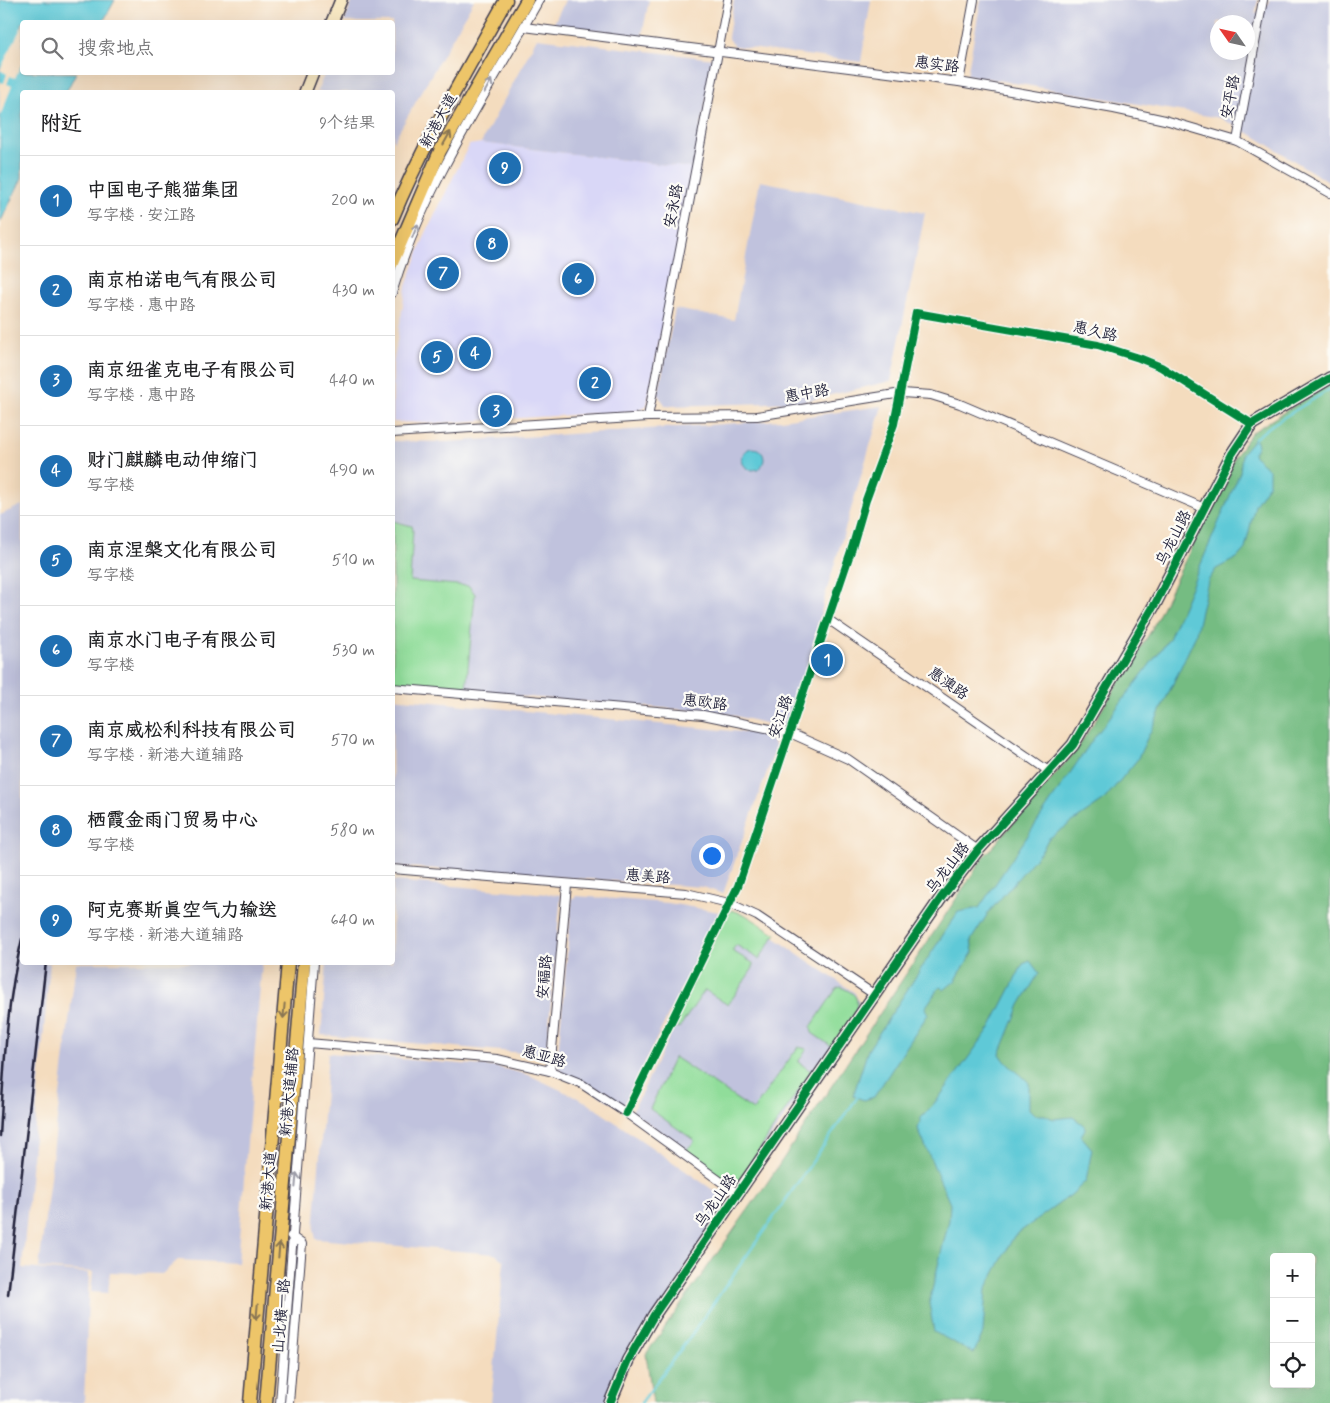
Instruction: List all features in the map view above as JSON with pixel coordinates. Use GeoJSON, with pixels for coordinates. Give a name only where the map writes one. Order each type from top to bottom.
{"type":"FeatureCollection","features":[{"type":"Feature","properties":{"kind":"main road","name":"新港大道"},"geometry":{"type":"LineString","coordinates":[[395,212],[410,177],[440,118],[506,0]]}},
{"type":"Feature","properties":{"kind":"main road","name":"新港大道"},"geometry":{"type":"LineString","coordinates":[[395,256],[440,151],[526,0]]}},
{"type":"Feature","properties":{"kind":"main road","name":"新港大道"},"geometry":{"type":"LineString","coordinates":[[250,1403],[288,965]]}},
{"type":"Feature","properties":{"kind":"main road","name":"新港大道"},"geometry":{"type":"LineString","coordinates":[[266,1403],[304,965]]}},
{"type":"Feature","properties":{"kind":"street"},"geometry":{"type":"LineString","coordinates":[[333,20],[341,0]]}},
{"type":"Feature","properties":{"kind":"street"},"geometry":{"type":"LineString","coordinates":[[395,285],[412,237],[448,156],[497,68],[539,0]]}},
{"type":"Feature","properties":{"kind":"street","name":"安永路"},"geometry":{"type":"LineString","coordinates":[[648,417],[728,0]]}},
{"type":"Feature","properties":{"kind":"street"},"geometry":{"type":"LineString","coordinates":[[959,82],[974,0]]}},
{"type":"Feature","properties":{"kind":"street","name":"安平路"},"geometry":{"type":"LineString","coordinates":[[1237,141],[1263,0]]}},
{"type":"Feature","properties":{"kind":"street","name":"惠实路"},"geometry":{"type":"LineString","coordinates":[[524,27],[959,82],[1114,109],[1165,120],[1237,141],[1330,193]]}},
{"type":"Feature","properties":{"kind":"street"},"geometry":{"type":"LineString","coordinates":[[306,90],[312,75]]}},
{"type":"Feature","properties":{"kind":"street","name":"安江路"},"geometry":{"type":"LineString","coordinates":[[626,1113],[738,886],[828,620],[866,500],[894,424],[902,393],[916,314]]}},
{"type":"Feature","properties":{"kind":"street","name":"惠久路"},"geometry":{"type":"LineString","coordinates":[[916,314],[1098,345],[1139,358],[1161,367],[1252,424]]}},
{"type":"Feature","properties":{"kind":"street","name":"乌龙山路"},"geometry":{"type":"LineString","coordinates":[[610,1403],[628,1360],[654,1314],[941,898],[978,850],[1073,745],[1141,629],[1232,454],[1252,424],[1330,378]]}},
{"type":"Feature","properties":{"kind":"street","name":"惠中路"},"geometry":{"type":"LineString","coordinates":[[395,433],[648,417],[757,416],[902,393],[931,395],[960,404],[1204,508]]}},
{"type":"Feature","properties":{"kind":"street","name":"惠澳路"},"geometry":{"type":"LineString","coordinates":[[828,620],[857,638],[1050,772]]}},
{"type":"Feature","properties":{"kind":"street","name":"惠欧路"},"geometry":{"type":"LineString","coordinates":[[395,688],[703,715],[790,733],[848,759],[978,850]]}},
{"type":"Feature","properties":{"kind":"street","name":"惠美路"},"geometry":{"type":"LineString","coordinates":[[395,869],[567,885],[686,893],[729,902],[778,929],[875,995]]}},
{"type":"Feature","properties":{"kind":"street","name":"安福路"},"geometry":{"type":"LineString","coordinates":[[550,1071],[567,885]]}},
{"type":"Feature","properties":{"kind":"street","name":"新港大道辅路"},"geometry":{"type":"LineString","coordinates":[[280,1403],[291,1236],[314,965]]}},
{"type":"Feature","properties":{"kind":"street","name":"惠亚路"},"geometry":{"type":"LineString","coordinates":[[308,1043],[496,1059],[550,1071],[580,1083],[626,1113],[738,1194]]}},
{"type":"Feature","properties":{"kind":"street","name":"山北横一路"},"geometry":{"type":"LineString","coordinates":[[289,1403],[302,1244],[291,1236]]}},
{"type":"Feature","properties":{"kind":"shaded area"},"geometry":{"type":"Polygon","coordinates":[[[353,0],[474,0],[395,138],[395,90],[318,90],[324,75],[395,75],[395,20],[345,20],[353,0]]]}},
{"type":"Feature","properties":{"kind":"shaded area"},"geometry":{"type":"Polygon","coordinates":[[[565,0],[649,0],[642,36],[553,25],[565,0]]]}},
{"type":"Feature","properties":{"kind":"shaded area"},"geometry":{"type":"Polygon","coordinates":[[[734,0],[871,0],[861,62],[734,46],[728,37],[734,0]]]}},
{"type":"Feature","properties":{"kind":"shaded area"},"geometry":{"type":"Polygon","coordinates":[[[981,0],[1258,0],[1255,14],[1268,4],[1269,0],[1330,0],[1330,183],[1256,137],[1220,118],[967,75],[981,0]]]}},
{"type":"Feature","properties":{"kind":"shaded area"},"geometry":{"type":"Polygon","coordinates":[[[537,38],[714,59],[693,168],[481,143],[537,38]]]}},
{"type":"Feature","properties":{"kind":"shaded area"},"geometry":{"type":"Polygon","coordinates":[[[481,143],[693,168],[647,405],[638,411],[436,423],[395,422],[395,353],[406,286],[425,235],[469,145],[481,143]]]}},
{"type":"Feature","properties":{"kind":"shaded area"},"geometry":{"type":"Polygon","coordinates":[[[760,181],[925,213],[891,381],[801,402],[666,406],[658,395],[675,309],[734,320],[760,181]]]}},
{"type":"Feature","properties":{"kind":"shaded area"},"geometry":{"type":"Polygon","coordinates":[[[882,406],[825,596],[807,671],[785,728],[723,713],[395,686],[395,441],[446,442],[781,420],[882,406]]]}},
{"type":"Feature","properties":{"kind":"shaded area"},"geometry":{"type":"Polygon","coordinates":[[[20,506],[20,965],[50,965],[22,1268],[89,1273],[84,1403],[0,1403],[0,515],[20,506]]]}},
{"type":"Feature","properties":{"kind":"shaded area"},"geometry":{"type":"Polygon","coordinates":[[[395,698],[753,733],[769,737],[776,747],[723,894],[703,887],[395,866],[395,698]]]}},
{"type":"Feature","properties":{"kind":"shaded area"},"geometry":{"type":"Polygon","coordinates":[[[395,881],[561,895],[546,1055],[321,1035],[327,965],[395,965],[395,881]]]}},
{"type":"Feature","properties":{"kind":"shaded area"},"geometry":{"type":"Polygon","coordinates":[[[576,896],[668,903],[719,912],[622,1109],[562,1073],[557,1065],[572,899],[576,896]]]}},
{"type":"Feature","properties":{"kind":"shaded area"},"geometry":{"type":"Polygon","coordinates":[[[731,912],[753,923],[855,993],[859,1003],[857,1013],[741,1180],[730,1181],[632,1112],[731,912]]]}},
{"type":"Feature","properties":{"kind":"shaded area"},"geometry":{"type":"Polygon","coordinates":[[[76,965],[262,965],[237,1263],[178,1260],[162,1274],[110,1272],[108,1293],[91,1292],[93,1272],[39,1268],[76,965]]]}},
{"type":"Feature","properties":{"kind":"shaded area"},"geometry":{"type":"Polygon","coordinates":[[[328,1053],[497,1067],[529,1075],[586,1102],[729,1201],[606,1403],[491,1403],[504,1261],[495,1254],[316,1239],[314,1230],[328,1053]]]}},
{"type":"Feature","properties":{"kind":"green space"},"geometry":{"type":"Polygon","coordinates":[[[1330,383],[1330,1403],[653,1403],[646,1354],[767,1183],[984,857],[1078,748],[1151,631],[1235,457],[1251,433],[1330,383]]]}},
{"type":"Feature","properties":{"kind":"green space"},"geometry":{"type":"Polygon","coordinates":[[[395,522],[412,526],[410,581],[469,586],[475,594],[466,690],[395,684],[395,522]]]}},
{"type":"Feature","properties":{"kind":"green space"},"geometry":{"type":"Polygon","coordinates":[[[731,910],[744,914],[776,934],[759,959],[736,945],[732,951],[753,963],[753,968],[728,1005],[705,990],[679,1028],[672,1024],[726,915],[731,910]]]}},
{"type":"Feature","properties":{"kind":"green space"},"geometry":{"type":"Polygon","coordinates":[[[841,987],[855,996],[856,1008],[849,1022],[831,1046],[812,1033],[811,1027],[837,988],[841,987]]]}},
{"type":"Feature","properties":{"kind":"green space"},"geometry":{"type":"Polygon","coordinates":[[[798,1047],[807,1049],[798,1062],[811,1071],[737,1184],[732,1185],[684,1152],[695,1141],[650,1109],[674,1057],[753,1110],[798,1047]]]}},
{"type":"Feature","properties":{"kind":"water"},"geometry":{"type":"Polygon","coordinates":[[[0,0],[115,0],[104,20],[20,20],[20,75],[75,75],[67,90],[20,90],[20,182],[0,223],[0,0]]]}},
{"type":"Feature","properties":{"kind":"water"},"geometry":{"type":"Polygon","coordinates":[[[1255,438],[1258,445],[1253,455],[1269,469],[1269,484],[1255,505],[1245,549],[1237,558],[1216,569],[1208,581],[1195,637],[1137,760],[1103,801],[1048,839],[1043,849],[989,912],[971,940],[973,952],[955,981],[944,990],[940,986],[925,1008],[928,1014],[874,1097],[864,1100],[853,1096],[868,1050],[958,912],[979,908],[1091,742],[1169,639],[1240,472],[1242,453],[1255,438]]]}},
{"type":"Feature","properties":{"kind":"water"},"geometry":{"type":"Polygon","coordinates":[[[753,448],[761,451],[764,459],[761,467],[753,470],[745,467],[742,459],[745,451],[753,448]]]}},
{"type":"Feature","properties":{"kind":"water"},"geometry":{"type":"Polygon","coordinates":[[[1030,961],[1039,973],[1020,1005],[1000,1054],[1029,1083],[1029,1109],[1035,1115],[1045,1115],[1053,1119],[1073,1117],[1086,1127],[1081,1136],[1092,1149],[1086,1181],[1071,1195],[1014,1236],[986,1289],[983,1333],[974,1353],[934,1332],[929,1303],[949,1220],[950,1204],[918,1129],[921,1118],[938,1099],[990,1028],[1023,964],[1030,961]]]}},
{"type":"Feature","properties":{"kind":"pier"},"geometry":{"type":"Polygon","coordinates":[[[20,30],[20,67],[15,78],[10,76],[7,84],[12,86],[0,116],[0,82],[4,83],[7,74],[0,70],[20,30]]]}},
{"type":"Feature","properties":{"kind":"waterway"},"geometry":{"type":"LineString","coordinates":[[1255,438],[1273,424],[1330,389]]}},
{"type":"Feature","properties":{"kind":"waterway"},"geometry":{"type":"LineString","coordinates":[[641,1403],[687,1341],[857,1098]]}},
{"type":"Feature","properties":{"kind":"railway"},"geometry":{"type":"LineString","coordinates":[[0,1136],[9,1012],[20,949]]}},
{"type":"Feature","properties":{"kind":"railway"},"geometry":{"type":"LineString","coordinates":[[8,1295],[46,965]]}},
{"type":"Feature","properties":{"kind":"cycle path"},"geometry":{"type":"LineString","coordinates":[[626,1113],[738,886],[852,548],[866,500],[894,424],[916,313],[1098,345],[1139,358],[1161,367],[1252,424]]}},
{"type":"Feature","properties":{"kind":"cycle path"},"geometry":{"type":"LineString","coordinates":[[610,1403],[628,1360],[654,1315],[941,898],[978,850],[1073,745],[1155,604],[1232,454],[1252,424],[1330,378]]}},
{"type":"Feature","properties":{"kind":"place","name":"阿克赛斯真空气力输送"},"geometry":{"type":"Point","coordinates":[505,168]}},
{"type":"Feature","properties":{"kind":"place","name":"栖霞金雨门贸易中心"},"geometry":{"type":"Point","coordinates":[492,244]}},
{"type":"Feature","properties":{"kind":"place","name":"南京威松利科技有限公司"},"geometry":{"type":"Point","coordinates":[443,273]}},
{"type":"Feature","properties":{"kind":"place","name":"南京水门电子有限公司"},"geometry":{"type":"Point","coordinates":[578,279]}},
{"type":"Feature","properties":{"kind":"place","name":"财门麒麟电动伸缩门"},"geometry":{"type":"Point","coordinates":[475,353]}},
{"type":"Feature","properties":{"kind":"place","name":"南京涅槃文化有限公司"},"geometry":{"type":"Point","coordinates":[437,357]}},
{"type":"Feature","properties":{"kind":"place","name":"南京柏诺电气有限公司"},"geometry":{"type":"Point","coordinates":[595,383]}},
{"type":"Feature","properties":{"kind":"place","name":"南京纽雀克电子有限公司"},"geometry":{"type":"Point","coordinates":[496,411]}},
{"type":"Feature","properties":{"kind":"place","name":"中国电子熊猫集团"},"geometry":{"type":"Point","coordinates":[827,660]}}]}
